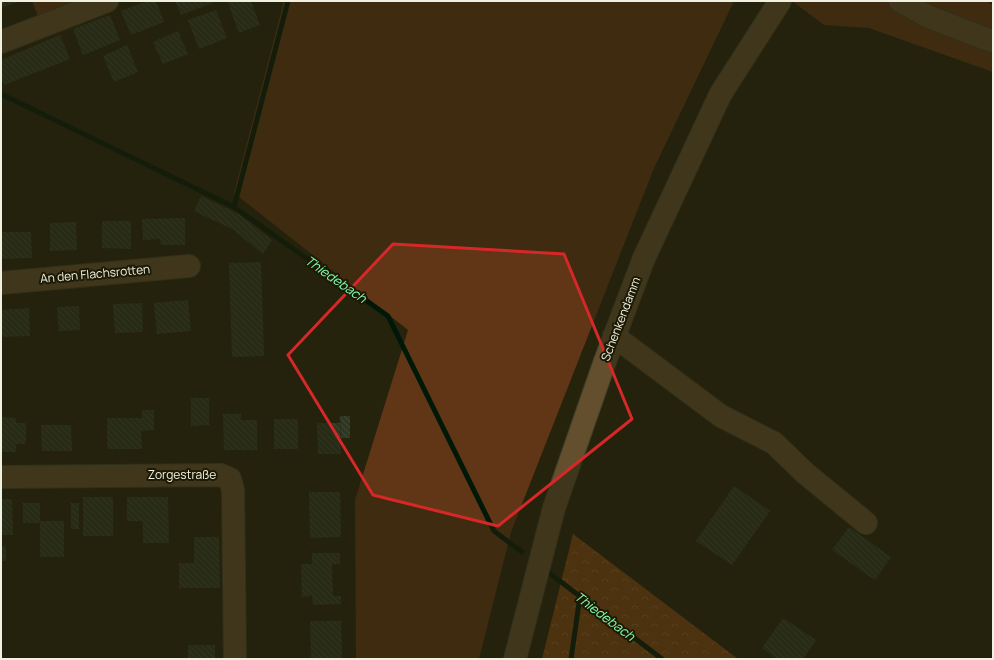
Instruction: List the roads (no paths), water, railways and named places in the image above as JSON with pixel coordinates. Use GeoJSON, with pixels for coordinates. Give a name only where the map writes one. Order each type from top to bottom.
{"type":"FeatureCollection","features":[{"type":"Feature","properties":{"kind":"street"},"geometry":{"type":"LineString","coordinates":[[1,42],[107,1]]}},
{"type":"Feature","properties":{"kind":"street","name":"Schenkendamm"},"geometry":{"type":"LineString","coordinates":[[514,659],[554,508],[614,336],[644,258],[720,96],[780,1]]}},
{"type":"Feature","properties":{"kind":"street"},"geometry":{"type":"LineString","coordinates":[[900,1],[927,16],[978,36],[993,40]]}},
{"type":"Feature","properties":{"kind":"street","name":"An den Flachsrotten"},"geometry":{"type":"LineString","coordinates":[[1,283],[189,266]]}},
{"type":"Feature","properties":{"kind":"street"},"geometry":{"type":"LineString","coordinates":[[614,336],[721,416],[774,443],[805,474],[866,523]]}},
{"type":"Feature","properties":{"kind":"street","name":"Zorgestraße"},"geometry":{"type":"LineString","coordinates":[[1,477],[222,475],[230,479],[233,490],[235,659]]}},
{"type":"Feature","properties":{"kind":"waterway","name":"Thiedebach"},"geometry":{"type":"LineString","coordinates":[[288,1],[234,207],[388,316],[494,531],[522,552]]}},
{"type":"Feature","properties":{"kind":"waterway"},"geometry":{"type":"LineString","coordinates":[[1,94],[234,207]]}},
{"type":"Feature","properties":{"kind":"waterway","name":"Thiedebach"},"geometry":{"type":"LineString","coordinates":[[548,572],[662,659]]}},
{"type":"Feature","properties":{"kind":"waterway"},"geometry":{"type":"LineString","coordinates":[[571,659],[580,596]]}}]}
